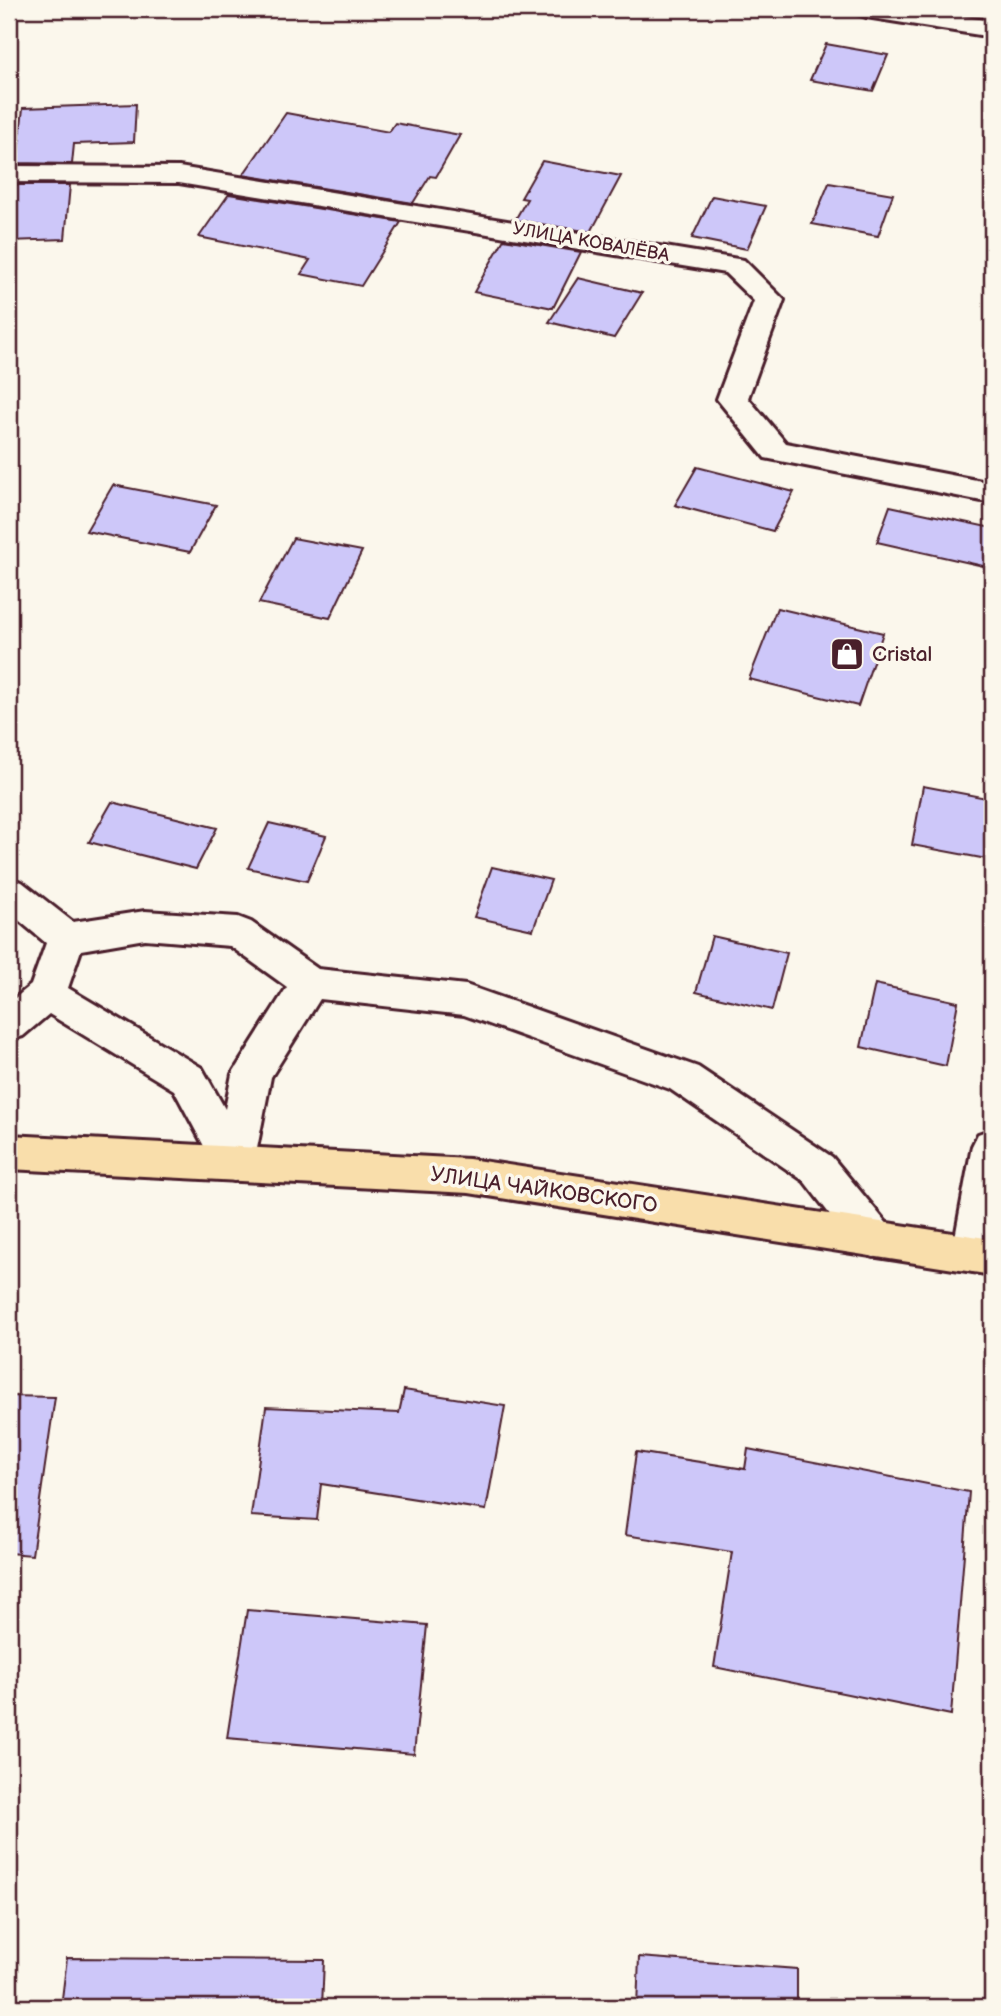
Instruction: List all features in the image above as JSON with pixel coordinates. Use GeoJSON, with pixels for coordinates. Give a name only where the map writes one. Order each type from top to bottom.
{"type":"FeatureCollection","features":[{"type":"Feature","properties":{"kind":"main road","name":"УЛИЦА ЧАЙКОВСКОГО"},"geometry":{"type":"LineString","coordinates":[[9,1152],[469,1176],[983,1256]]}},
{"type":"Feature","properties":{"kind":"street"},"geometry":{"type":"LineString","coordinates":[[866,9],[992,29]]}},
{"type":"Feature","properties":{"kind":"street","name":"УЛИЦА КОВАЛЁВА"},"geometry":{"type":"LineString","coordinates":[[9,174],[179,176],[734,267],[769,300],[732,399],[776,451],[992,493]]}},
{"type":"Feature","properties":{"kind":"street"},"geometry":{"type":"LineString","coordinates":[[9,892],[66,938],[145,925],[238,932],[310,983],[466,1000],[684,1078],[818,1169],[874,1239]]}},
{"type":"Feature","properties":{"kind":"street"},"geometry":{"type":"LineString","coordinates":[[9,1025],[47,994],[66,938]]}},
{"type":"Feature","properties":{"kind":"street"},"geometry":{"type":"LineString","coordinates":[[234,1164],[252,1074],[310,983]]}},
{"type":"Feature","properties":{"kind":"street"},"geometry":{"type":"LineString","coordinates":[[47,994],[188,1079],[234,1164]]}},
{"type":"Feature","properties":{"kind":"street"},"geometry":{"type":"LineString","coordinates":[[983,1256],[992,1146]]}},
{"type":"Feature","properties":{"kind":"building"},"geometry":{"type":"Polygon","coordinates":[[[826,44],[888,55],[873,91],[810,80],[826,44]]]}},
{"type":"Feature","properties":{"kind":"building"},"geometry":{"type":"Polygon","coordinates":[[[136,104],[134,142],[74,144],[72,164],[17,163],[23,108],[136,104]]]}},
{"type":"Feature","properties":{"kind":"building"},"geometry":{"type":"Polygon","coordinates":[[[286,113],[389,132],[395,123],[460,135],[436,177],[430,176],[413,203],[243,175],[286,113]]]}},
{"type":"Feature","properties":{"kind":"building"},"geometry":{"type":"Polygon","coordinates":[[[542,161],[621,176],[591,232],[515,220],[527,199],[521,198],[542,161]]]}},
{"type":"Feature","properties":{"kind":"building"},"geometry":{"type":"Polygon","coordinates":[[[829,183],[893,194],[878,236],[812,224],[829,183]]]}},
{"type":"Feature","properties":{"kind":"building"},"geometry":{"type":"Polygon","coordinates":[[[14,185],[70,185],[65,239],[9,241],[14,185]]]}},
{"type":"Feature","properties":{"kind":"building"},"geometry":{"type":"Polygon","coordinates":[[[229,194],[401,222],[361,286],[301,274],[310,260],[199,237],[229,194]]]}},
{"type":"Feature","properties":{"kind":"building"},"geometry":{"type":"Polygon","coordinates":[[[712,196],[766,206],[747,249],[692,238],[712,196]]]}},
{"type":"Feature","properties":{"kind":"building"},"geometry":{"type":"Polygon","coordinates":[[[504,239],[581,252],[553,308],[474,292],[504,239]]]}},
{"type":"Feature","properties":{"kind":"building"},"geometry":{"type":"Polygon","coordinates":[[[578,278],[642,293],[614,338],[549,322],[578,278]]]}},
{"type":"Feature","properties":{"kind":"building"},"geometry":{"type":"Polygon","coordinates":[[[697,467],[794,492],[773,531],[675,505],[697,467]]]}},
{"type":"Feature","properties":{"kind":"building"},"geometry":{"type":"Polygon","coordinates":[[[113,485],[216,505],[190,552],[86,531],[113,485]]]}},
{"type":"Feature","properties":{"kind":"building"},"geometry":{"type":"Polygon","coordinates":[[[890,506],[992,528],[992,568],[877,542],[890,506]]]}},
{"type":"Feature","properties":{"kind":"building"},"geometry":{"type":"Polygon","coordinates":[[[293,538],[362,551],[330,618],[259,603],[293,538]]]}},
{"type":"Feature","properties":{"kind":"building"},"geometry":{"type":"Polygon","coordinates":[[[777,608],[883,633],[858,706],[749,679],[777,608]]]}},
{"type":"Feature","properties":{"kind":"building"},"geometry":{"type":"Polygon","coordinates":[[[923,786],[992,799],[992,860],[912,845],[923,786]]]}},
{"type":"Feature","properties":{"kind":"building"},"geometry":{"type":"Polygon","coordinates":[[[112,802],[217,828],[196,869],[89,842],[112,802]]]}},
{"type":"Feature","properties":{"kind":"building"},"geometry":{"type":"Polygon","coordinates":[[[269,823],[326,836],[307,881],[248,868],[269,823]]]}},
{"type":"Feature","properties":{"kind":"building"},"geometry":{"type":"Polygon","coordinates":[[[492,867],[551,880],[533,930],[474,917],[492,867]]]}},
{"type":"Feature","properties":{"kind":"building"},"geometry":{"type":"Polygon","coordinates":[[[712,936],[787,953],[772,1010],[696,992],[712,936]]]}},
{"type":"Feature","properties":{"kind":"building"},"geometry":{"type":"Polygon","coordinates":[[[875,984],[958,1002],[946,1066],[861,1047],[875,984]]]}},
{"type":"Feature","properties":{"kind":"building"},"geometry":{"type":"Polygon","coordinates":[[[404,1390],[505,1406],[486,1510],[321,1484],[317,1520],[251,1516],[266,1407],[399,1413],[404,1390]]]}},
{"type":"Feature","properties":{"kind":"building"},"geometry":{"type":"Polygon","coordinates":[[[9,1396],[55,1397],[32,1555],[9,1553],[9,1396]]]}},
{"type":"Feature","properties":{"kind":"building"},"geometry":{"type":"Polygon","coordinates":[[[748,1449],[969,1492],[951,1715],[714,1667],[732,1552],[625,1535],[636,1452],[745,1469],[748,1449]]]}},
{"type":"Feature","properties":{"kind":"building"},"geometry":{"type":"Polygon","coordinates":[[[247,1610],[427,1625],[414,1754],[227,1738],[247,1610]]]}},
{"type":"Feature","properties":{"kind":"building"},"geometry":{"type":"Polygon","coordinates":[[[639,1957],[797,1969],[797,2007],[637,2007],[639,1957]]]}},
{"type":"Feature","properties":{"kind":"building"},"geometry":{"type":"Polygon","coordinates":[[[67,1958],[324,1960],[322,2007],[61,2007],[67,1958]]]}},
{"type":"Feature","properties":{"kind":"place","name":"Cristal"},"geometry":{"type":"Point","coordinates":[847,654]}}]}
